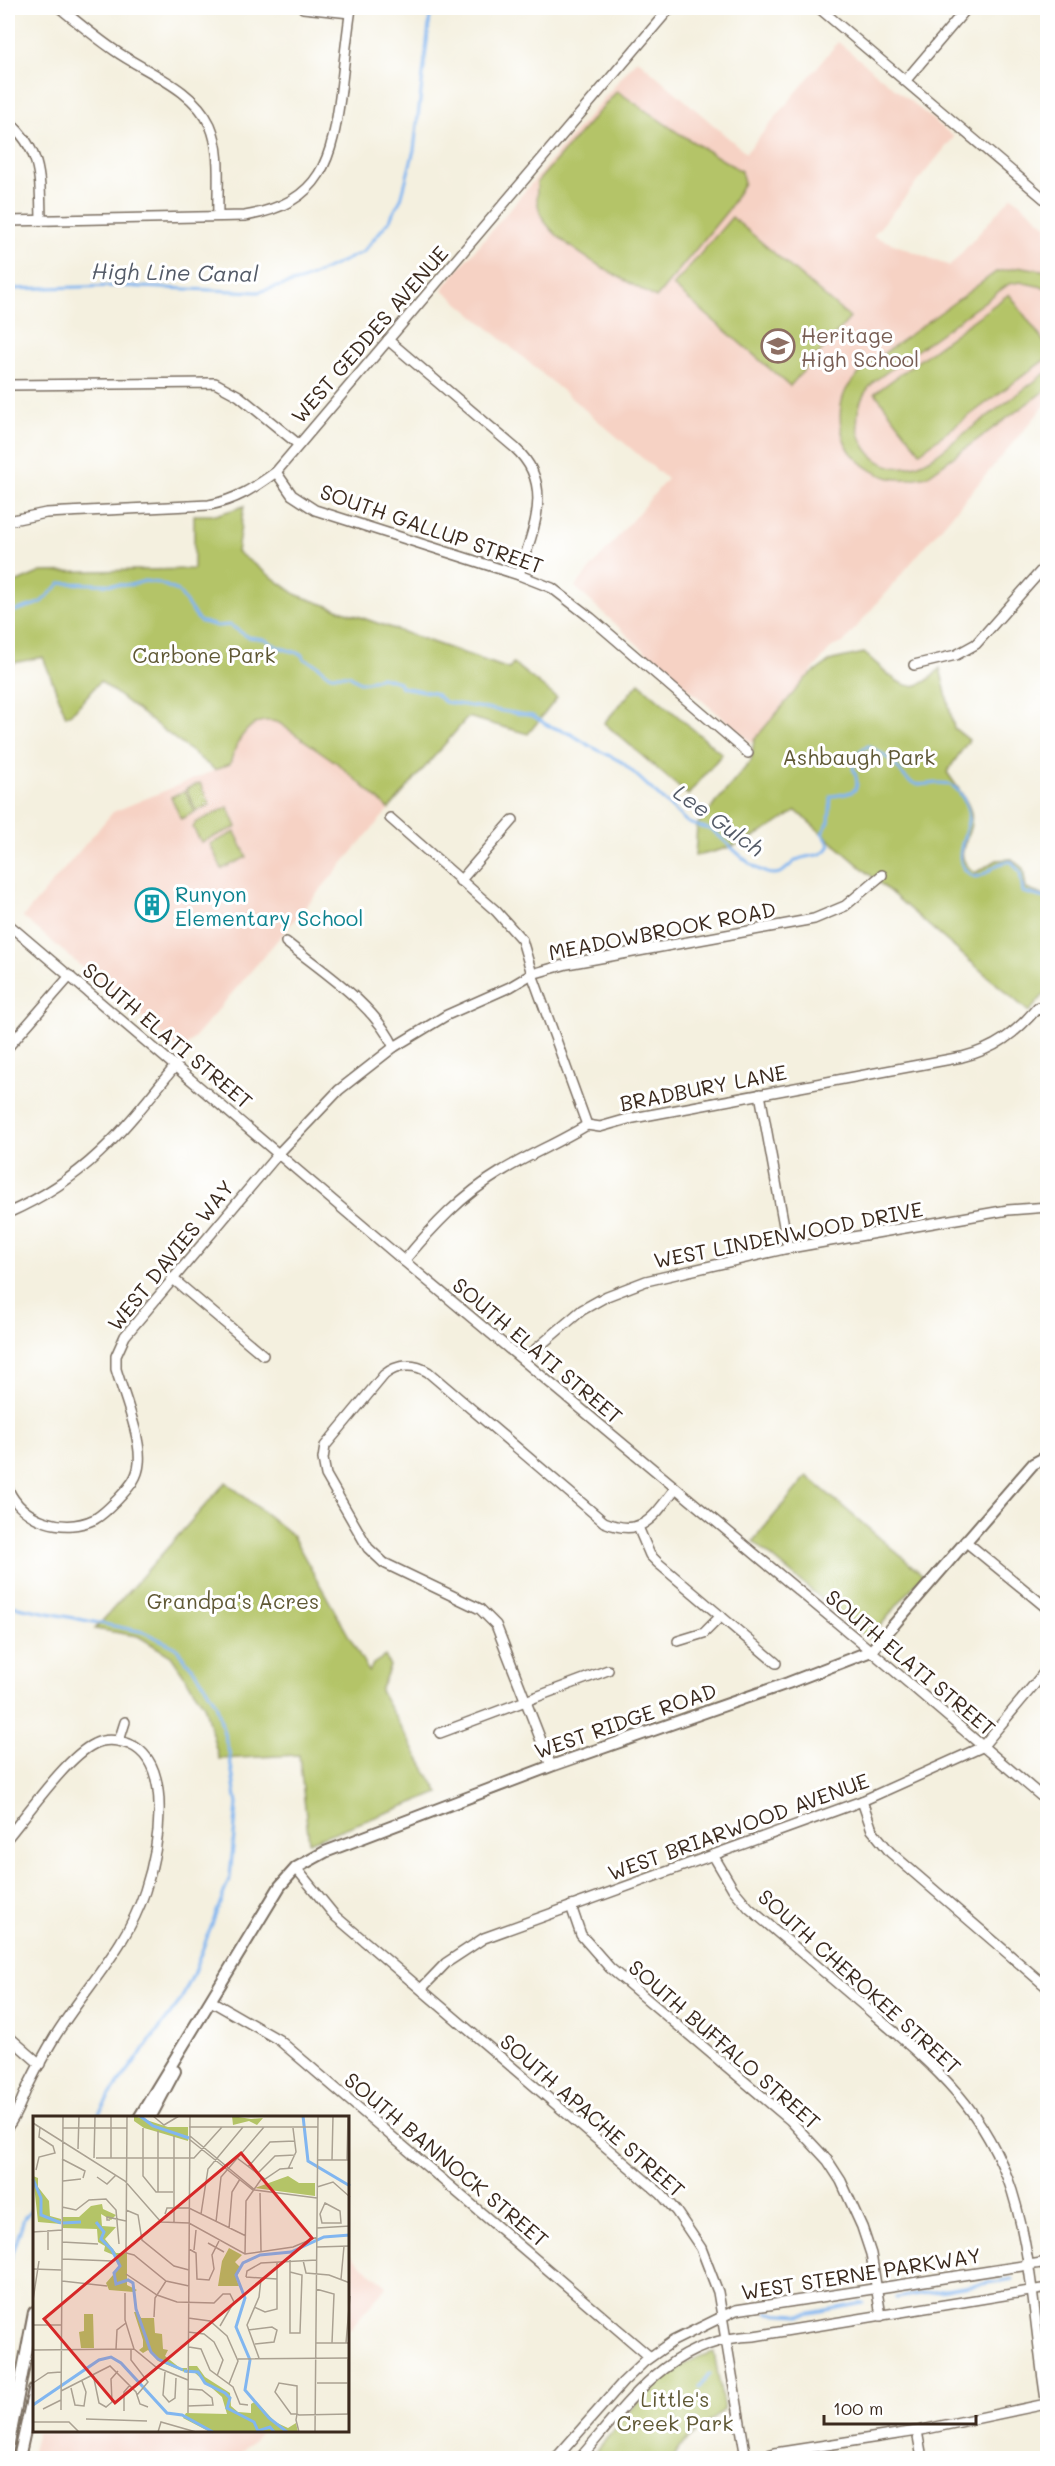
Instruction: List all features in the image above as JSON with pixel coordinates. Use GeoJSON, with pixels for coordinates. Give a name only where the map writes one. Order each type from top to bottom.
{"type":"FeatureCollection","features":[{"type":"Feature","properties":{"kind":"street"},"geometry":{"type":"LineString","coordinates":[[60,8],[115,51],[188,97],[204,114],[216,148],[218,216]]}},
{"type":"Feature","properties":{"kind":"street"},"geometry":{"type":"LineString","coordinates":[[8,221],[244,216],[278,207],[300,194],[318,175],[334,140],[351,10],[303,8]]}},
{"type":"Feature","properties":{"kind":"street","name":"WEST GEDDES AVENUE"},"geometry":{"type":"LineString","coordinates":[[8,521],[46,513],[209,505],[231,501],[247,493],[276,472],[670,8]]}},
{"type":"Feature","properties":{"kind":"street"},"geometry":{"type":"LineString","coordinates":[[819,8],[1047,202]]}},
{"type":"Feature","properties":{"kind":"street"},"geometry":{"type":"LineString","coordinates":[[906,80],[967,8]]}},
{"type":"Feature","properties":{"kind":"street"},"geometry":{"type":"LineString","coordinates":[[8,121],[23,135],[35,156],[40,179],[41,220]]}},
{"type":"Feature","properties":{"kind":"street"},"geometry":{"type":"LineString","coordinates":[[388,340],[515,448],[530,465],[537,483],[537,515],[519,575]]}},
{"type":"Feature","properties":{"kind":"street"},"geometry":{"type":"LineString","coordinates":[[8,385],[215,383],[239,396],[298,444]]}},
{"type":"Feature","properties":{"kind":"street","name":"SOUTH GALLUP STREET"},"geometry":{"type":"LineString","coordinates":[[276,472],[292,495],[315,510],[519,575],[552,588],[748,753]]}},
{"type":"Feature","properties":{"kind":"street"},"geometry":{"type":"LineString","coordinates":[[914,664],[956,655],[976,644],[1047,563]]}},
{"type":"Feature","properties":{"kind":"street"},"geometry":{"type":"LineString","coordinates":[[390,818],[496,911],[522,940],[532,974],[588,1125]]}},
{"type":"Feature","properties":{"kind":"street"},"geometry":{"type":"LineString","coordinates":[[460,881],[513,820]]}},
{"type":"Feature","properties":{"kind":"street","name":"MEADOWBROOK ROAD"},"geometry":{"type":"LineString","coordinates":[[279,1153],[339,1090],[394,1047],[447,1015],[510,987],[532,974],[567,964],[814,919],[844,906],[882,875]]}},
{"type":"Feature","properties":{"kind":"street","name":"SOUTH ELATI STREET"},"geometry":{"type":"LineString","coordinates":[[8,924],[404,1261],[675,1490],[871,1651],[1047,1802]]}},
{"type":"Feature","properties":{"kind":"street"},"geometry":{"type":"LineString","coordinates":[[286,942],[367,1009],[383,1027],[394,1047]]}},
{"type":"Feature","properties":{"kind":"street"},"geometry":{"type":"LineString","coordinates":[[8,1047],[70,976]]}},
{"type":"Feature","properties":{"kind":"street","name":"BRADBURY LANE"},"geometry":{"type":"LineString","coordinates":[[404,1261],[432,1227],[480,1185],[588,1125],[600,1127],[628,1119],[971,1055],[1000,1043],[1023,1025],[1038,1007],[1047,1015]]}},
{"type":"Feature","properties":{"kind":"street"},"geometry":{"type":"LineString","coordinates":[[8,1213],[47,1193],[97,1157],[124,1131],[176,1065]]}},
{"type":"Feature","properties":{"kind":"street"},"geometry":{"type":"LineString","coordinates":[[760,1094],[788,1248]]}},
{"type":"Feature","properties":{"kind":"street","name":"WEST DAVIES WAY"},"geometry":{"type":"LineString","coordinates":[[8,1489],[18,1504],[38,1519],[59,1525],[72,1525],[101,1515],[131,1486],[139,1464],[140,1453],[116,1369],[116,1356],[125,1336],[279,1153]]}},
{"type":"Feature","properties":{"kind":"street","name":"WEST LINDENWOOD DRIVE"},"geometry":{"type":"LineString","coordinates":[[523,1360],[565,1322],[582,1310],[619,1291],[646,1281],[788,1248],[1008,1210],[1047,1207]]}},
{"type":"Feature","properties":{"kind":"street"},"geometry":{"type":"LineString","coordinates":[[172,1278],[263,1355]]}},
{"type":"Feature","properties":{"kind":"street"},"geometry":{"type":"LineString","coordinates":[[551,1766],[496,1625],[480,1609],[384,1563],[368,1548],[323,1466],[324,1452],[330,1438],[388,1372],[401,1366],[416,1367],[428,1372],[604,1522],[626,1529],[638,1527],[652,1518],[675,1490]]}},
{"type":"Feature","properties":{"kind":"street","name":"WEST RIDGE ROAD"},"geometry":{"type":"LineString","coordinates":[[140,2116],[280,1886],[296,1868],[325,1852],[551,1766],[788,1683],[871,1651],[1033,1464],[1047,1456]]}},
{"type":"Feature","properties":{"kind":"street"},"geometry":{"type":"LineString","coordinates":[[638,1527],[650,1555],[776,1663]]}},
{"type":"Feature","properties":{"kind":"street"},"geometry":{"type":"LineString","coordinates":[[965,1541],[1047,1609]]}},
{"type":"Feature","properties":{"kind":"street"},"geometry":{"type":"LineString","coordinates":[[678,1641],[704,1633],[721,1616]]}},
{"type":"Feature","properties":{"kind":"street","name":"WEST BRIARWOOD AVENUE"},"geometry":{"type":"LineString","coordinates":[[421,1989],[446,1963],[479,1941],[862,1801],[982,1747],[1047,1668]]}},
{"type":"Feature","properties":{"kind":"street"},"geometry":{"type":"LineString","coordinates":[[440,1733],[608,1670]]}},
{"type":"Feature","properties":{"kind":"street"},"geometry":{"type":"LineString","coordinates":[[119,1741],[125,1722]]}},
{"type":"Feature","properties":{"kind":"street"},"geometry":{"type":"LineString","coordinates":[[8,1835],[76,1755],[96,1742],[119,1741],[135,1746],[143,1753],[154,1770],[158,1816],[151,1869],[144,1893],[126,1935],[67,2019],[39,2064],[8,2127]]}},
{"type":"Feature","properties":{"kind":"street"},"geometry":{"type":"LineString","coordinates":[[862,1801],[872,1830],[890,1852],[1047,1988]]}},
{"type":"Feature","properties":{"kind":"street","name":"SOUTH CHEROKEE STREET"},"geometry":{"type":"LineString","coordinates":[[713,1855],[733,1889],[749,1908],[930,2062],[965,2100],[982,2126],[1005,2171],[1020,2221],[1032,2290],[1047,2408]]}},
{"type":"Feature","properties":{"kind":"street","name":"SOUTH APACHE STREET"},"geometry":{"type":"LineString","coordinates":[[296,1868],[335,1916],[661,2194],[676,2211],[700,2248],[718,2292],[746,2458]]}},
{"type":"Feature","properties":{"kind":"street","name":"SOUTH BUFFALO STREET"},"geometry":{"type":"LineString","coordinates":[[571,1906],[580,1935],[610,1968],[790,2120],[828,2161],[841,2181],[862,2227],[877,2288],[881,2316]]}},
{"type":"Feature","properties":{"kind":"street","name":"WEST RIDGE ROAD"},"geometry":{"type":"LineString","coordinates":[[151,2116],[211,2001]]}},
{"type":"Feature","properties":{"kind":"street","name":"SOUTH BANNOCK STREET"},"geometry":{"type":"LineString","coordinates":[[211,2001],[279,2040],[650,2357]]}},
{"type":"Feature","properties":{"kind":"street"},"geometry":{"type":"LineString","coordinates":[[8,2036],[39,2064]]}},
{"type":"Feature","properties":{"kind":"street","name":"WEST STERNE PARKWAY"},"geometry":{"type":"LineString","coordinates":[[556,2458],[623,2382],[650,2357],[673,2341],[736,2310],[1047,2262]]}},
{"type":"Feature","properties":{"kind":"street","name":"WEST STERNE PARKWAY"},"geometry":{"type":"LineString","coordinates":[[581,2458],[651,2377],[682,2355],[707,2343],[1047,2288]]}},
{"type":"Feature","properties":{"kind":"street"},"geometry":{"type":"LineString","coordinates":[[8,2448],[33,2317]]}},
{"type":"Feature","properties":{"kind":"street"},"geometry":{"type":"LineString","coordinates":[[20,2458],[33,2395]]}},
{"type":"Feature","properties":{"kind":"street"},"geometry":{"type":"LineString","coordinates":[[758,2458],[803,2448],[1047,2408]]}},
{"type":"Feature","properties":{"kind":"street"},"geometry":{"type":"LineString","coordinates":[[917,2431],[922,2458]]}},
{"type":"Feature","properties":{"kind":"street"},"geometry":{"type":"LineString","coordinates":[[567,2446],[581,2458]]}},
{"type":"Feature","properties":{"kind":"street"},"geometry":{"type":"LineString","coordinates":[[803,2448],[804,2458]]}},
{"type":"Feature","properties":{"kind":"shaded area","name":"Heritage High School"},"geometry":{"type":"Polygon","coordinates":[[[838,42],[954,137],[873,236],[950,266],[1012,196],[1047,226],[1047,403],[843,643],[832,647],[752,743],[650,656],[575,587],[667,479],[442,289],[637,59],[746,153],[838,42]]]}},
{"type":"Feature","properties":{"kind":"shaded area"},"geometry":{"type":"Polygon","coordinates":[[[268,719],[279,723],[337,763],[389,809],[182,1052],[23,917],[113,812],[230,764],[237,743],[247,729],[253,723],[268,719]]]}},
{"type":"Feature","properties":{"kind":"shaded area"},"geometry":{"type":"Polygon","coordinates":[[[350,2255],[387,2286],[350,2329],[350,2255]]]}},
{"type":"Feature","properties":{"kind":"shaded area"},"geometry":{"type":"Polygon","coordinates":[[[37,2433],[260,2433],[238,2458],[30,2458],[37,2433]]]}},
{"type":"Feature","properties":{"kind":"green space"},"geometry":{"type":"Polygon","coordinates":[[[617,91],[680,134],[741,171],[744,183],[728,210],[656,298],[567,244],[545,222],[538,203],[537,182],[617,91]]]}},
{"type":"Feature","properties":{"kind":"green space"},"geometry":{"type":"Polygon","coordinates":[[[732,217],[850,318],[790,386],[673,286],[732,217]]]}},
{"type":"Feature","properties":{"kind":"green space"},"geometry":{"type":"Polygon","coordinates":[[[1022,267],[1047,271],[1047,288],[1020,282],[1009,284],[876,380],[864,394],[858,410],[858,426],[862,442],[871,454],[883,463],[898,467],[916,465],[940,452],[1047,372],[1047,389],[927,476],[906,479],[888,478],[864,465],[850,452],[841,426],[843,398],[852,382],[874,360],[996,272],[1022,267]]]}},
{"type":"Feature","properties":{"kind":"green space"},"geometry":{"type":"Polygon","coordinates":[[[1009,294],[1047,346],[1047,358],[920,452],[875,393],[1009,294]]]}},
{"type":"Feature","properties":{"kind":"green space","name":"Carbone Park"},"geometry":{"type":"Polygon","coordinates":[[[244,506],[237,552],[297,595],[509,669],[513,663],[557,698],[528,734],[468,717],[389,809],[337,763],[279,723],[269,721],[253,725],[236,746],[230,764],[215,770],[100,681],[75,710],[66,716],[43,657],[8,664],[8,586],[41,572],[194,569],[194,515],[216,515],[244,506]]]}},
{"type":"Feature","properties":{"kind":"green space","name":"Ashbaugh Park"},"geometry":{"type":"Polygon","coordinates":[[[864,653],[892,677],[910,686],[919,685],[929,679],[940,668],[954,728],[969,740],[947,772],[964,797],[971,813],[971,822],[962,852],[963,859],[975,873],[997,860],[1012,859],[1023,869],[1026,889],[1047,897],[1047,991],[1029,1012],[796,811],[772,827],[737,845],[695,856],[697,825],[751,761],[754,740],[806,678],[832,660],[864,653]]]}},
{"type":"Feature","properties":{"kind":"green space"},"geometry":{"type":"Polygon","coordinates":[[[639,683],[722,754],[688,795],[604,723],[639,683]]]}},
{"type":"Feature","properties":{"kind":"green space"},"geometry":{"type":"Polygon","coordinates":[[[200,783],[210,805],[196,811],[186,789],[200,783]]]}},
{"type":"Feature","properties":{"kind":"green space"},"geometry":{"type":"Polygon","coordinates":[[[185,791],[195,812],[181,819],[171,797],[185,791]]]}},
{"type":"Feature","properties":{"kind":"green space"},"geometry":{"type":"Polygon","coordinates":[[[228,807],[237,827],[201,842],[193,828],[195,823],[228,807]]]}},
{"type":"Feature","properties":{"kind":"green space"},"geometry":{"type":"Polygon","coordinates":[[[235,832],[247,857],[222,869],[210,844],[235,832]]]}},
{"type":"Feature","properties":{"kind":"green space"},"geometry":{"type":"Polygon","coordinates":[[[807,1476],[923,1575],[870,1638],[753,1541],[807,1476]]]}},
{"type":"Feature","properties":{"kind":"green space","name":"Grandpa's Acres"},"geometry":{"type":"Polygon","coordinates":[[[226,1482],[292,1535],[369,1672],[373,1664],[385,1656],[390,1666],[380,1691],[439,1793],[309,1842],[299,1755],[219,1759],[204,1705],[171,1656],[138,1636],[95,1629],[226,1482]]]}},
{"type":"Feature","properties":{"kind":"green space","name":"Little's Creek Park"},"geometry":{"type":"Polygon","coordinates":[[[714,2352],[724,2410],[678,2448],[673,2458],[590,2458],[630,2411],[660,2381],[695,2359],[714,2352]]]}},
{"type":"Feature","properties":{"kind":"waterway","name":"High Line Canal"},"geometry":{"type":"LineString","coordinates":[[8,289],[117,286],[258,292],[303,280],[363,252],[389,221],[401,199],[414,150],[431,8]]}},
{"type":"Feature","properties":{"kind":"waterway","name":"Lee Gulch"},"geometry":{"type":"LineString","coordinates":[[8,613],[40,603],[61,583],[130,585],[145,581],[159,583],[178,591],[199,621],[217,626],[230,625],[248,637],[264,639],[278,647],[301,654],[304,659],[317,665],[329,675],[349,675],[360,682],[381,677],[399,682],[401,687],[434,693],[445,702],[533,716],[547,725],[571,734],[622,762],[687,822],[713,831],[750,864],[766,873],[778,874],[797,860],[827,850],[830,845],[822,833],[829,822],[831,796],[846,794],[854,790],[857,782],[854,765],[860,751],[869,746],[889,759],[911,782],[947,784],[954,787],[961,795],[967,807],[968,816],[960,852],[964,868],[971,875],[980,876],[999,864],[1012,862],[1020,872],[1023,892],[1048,899]]}},
{"type":"Feature","properties":{"kind":"waterway","name":"High Line Canal"},"geometry":{"type":"LineString","coordinates":[[8,1605],[144,1632],[175,1647],[199,1676],[216,1703],[229,1752],[237,1804],[230,1877],[181,2000],[112,2092],[97,2116]]}},
{"type":"Feature","properties":{"kind":"waterway","name":"High Line Canal"},"geometry":{"type":"LineString","coordinates":[[8,2268],[24,2218],[33,2207]]}},
{"type":"Feature","properties":{"kind":"waterway"},"geometry":{"type":"LineString","coordinates":[[896,2298],[1013,2279]]}},
{"type":"Feature","properties":{"kind":"waterway"},"geometry":{"type":"LineString","coordinates":[[767,2313],[800,2315],[863,2303]]}},
{"type":"Feature","properties":{"kind":"waterway"},"geometry":{"type":"LineString","coordinates":[[700,2387],[710,2374]]}},
{"type":"Feature","properties":{"kind":"place","name":"Heritage High School"},"geometry":{"type":"Point","coordinates":[778,346]}},
{"type":"Feature","properties":{"kind":"place","name":"Runyon Elementary School"},"geometry":{"type":"Point","coordinates":[152,905]}}]}
